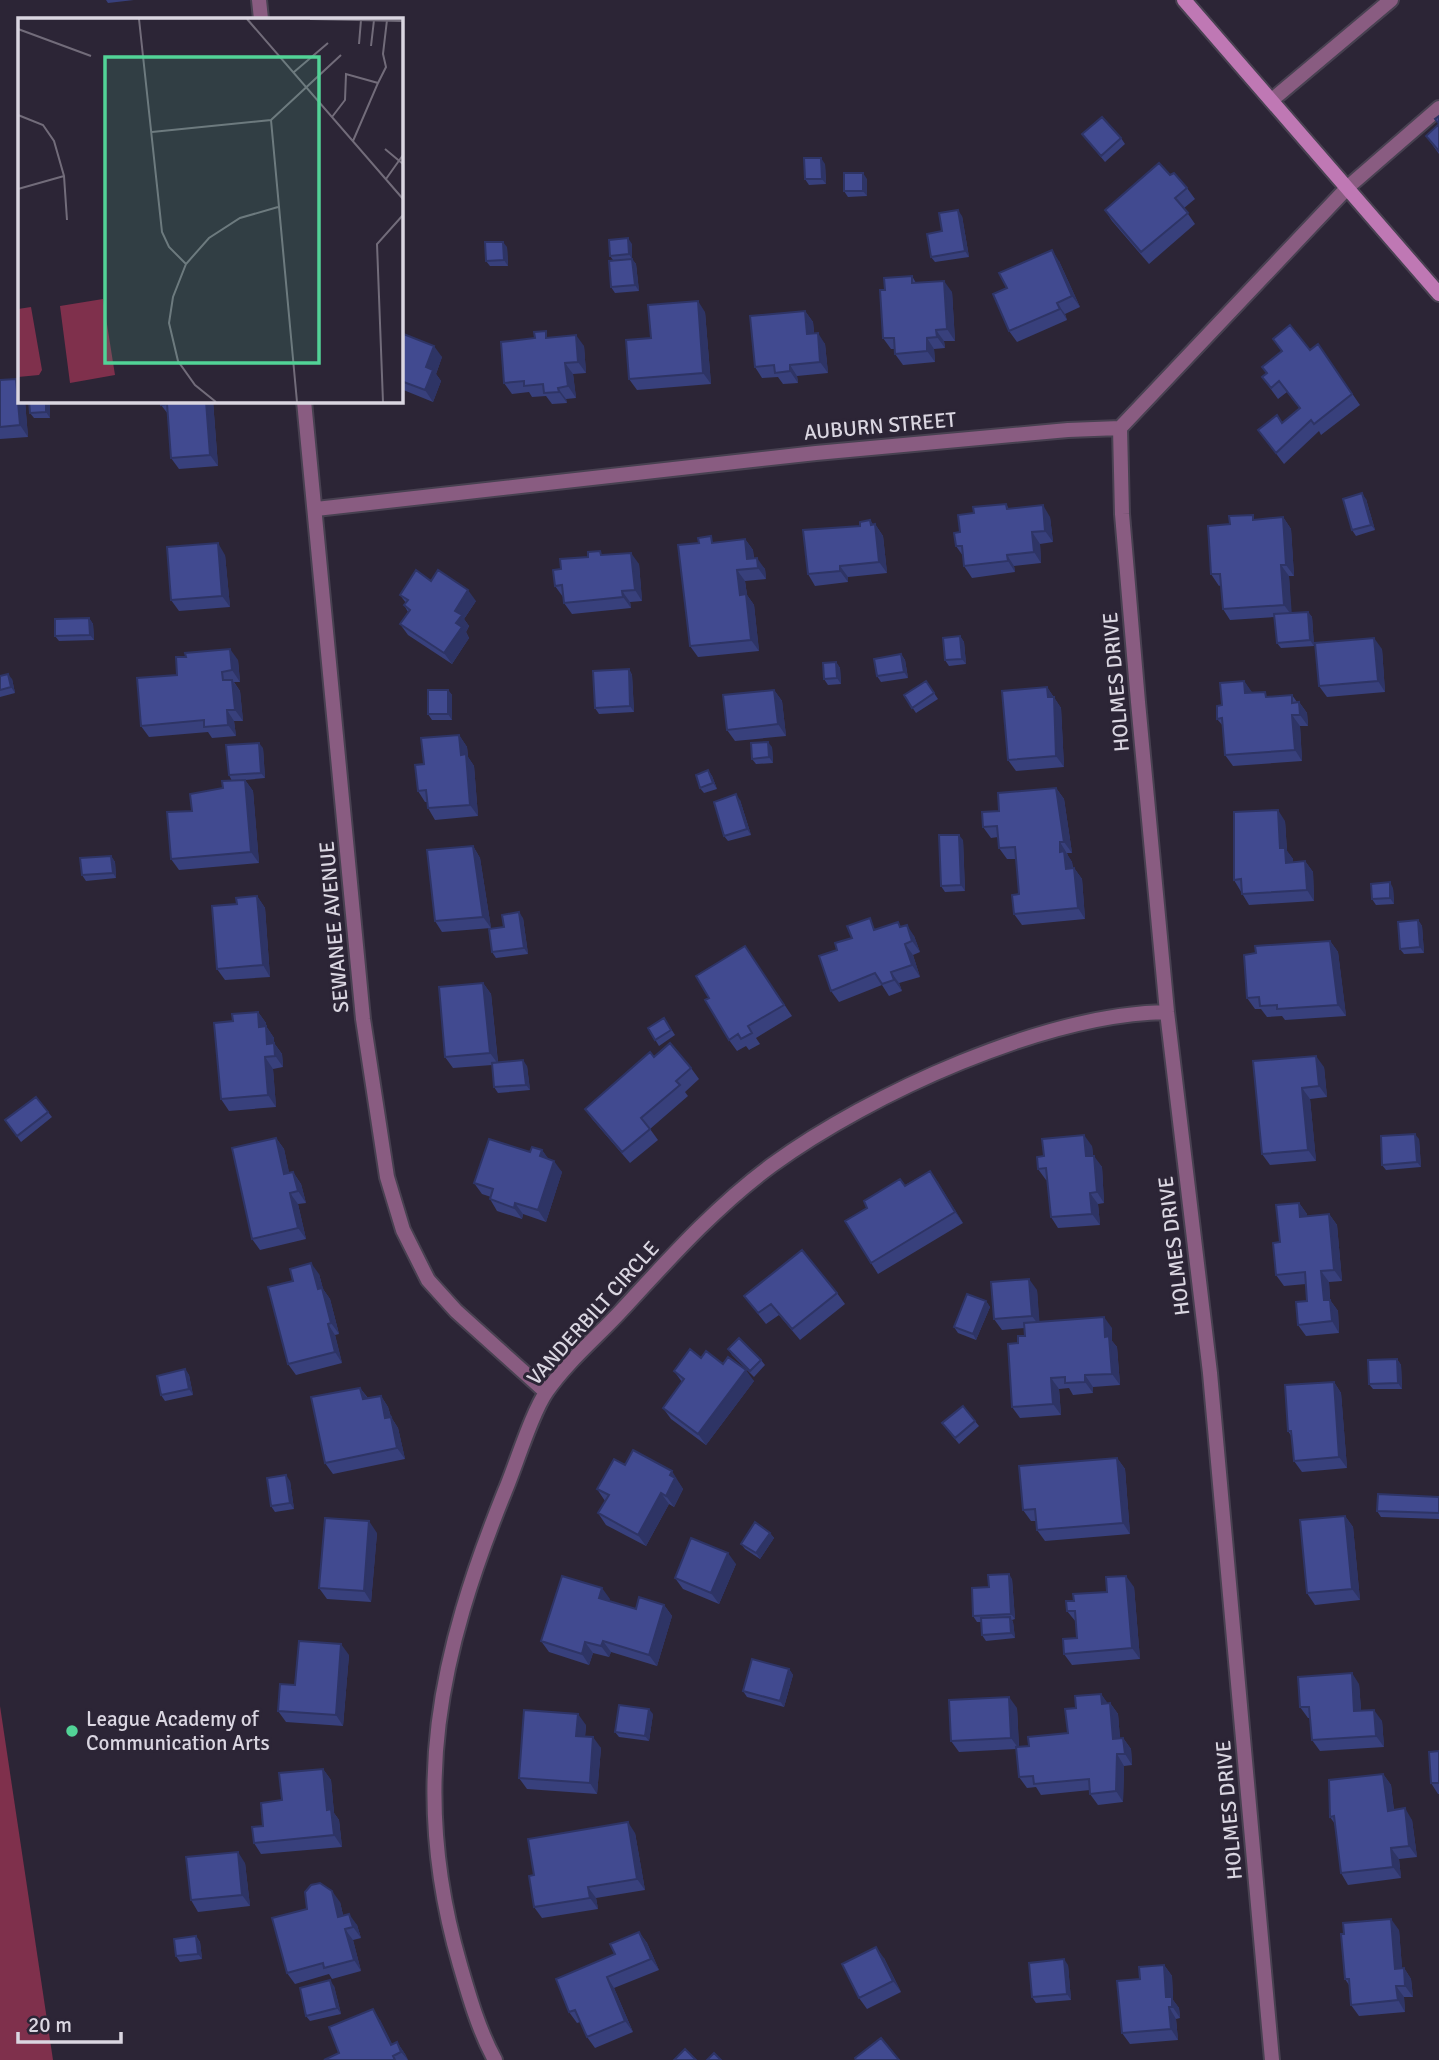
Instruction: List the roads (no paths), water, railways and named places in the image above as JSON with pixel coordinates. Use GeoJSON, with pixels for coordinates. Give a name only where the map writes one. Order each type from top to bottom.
{"type":"FeatureCollection","features":[{"type":"Feature","properties":{"kind":"main road"},"geometry":{"type":"LineString","coordinates":[[1184,0],[1439,294]]}},
{"type":"Feature","properties":{"kind":"street"},"geometry":{"type":"LineString","coordinates":[[258,0],[261,18]]}},
{"type":"Feature","properties":{"kind":"street"},"geometry":{"type":"LineString","coordinates":[[1272,100],[1391,0]]}},
{"type":"Feature","properties":{"kind":"street"},"geometry":{"type":"LineString","coordinates":[[1120,428],[1348,187],[1439,108]]}},
{"type":"Feature","properties":{"kind":"street","name":"SEWANEE AVENUE"},"geometry":{"type":"LineString","coordinates":[[304,402],[363,1019],[387,1177],[403,1230],[428,1280],[456,1311],[546,1392]]}},
{"type":"Feature","properties":{"kind":"street","name":"AUBURN STREET"},"geometry":{"type":"LineString","coordinates":[[316,509],[816,453],[1068,430],[1120,428]]}},
{"type":"Feature","properties":{"kind":"street","name":"HOLMES DRIVE"},"geometry":{"type":"LineString","coordinates":[[1120,428],[1122,514],[1167,1012],[1210,1373],[1272,2060]]}},
{"type":"Feature","properties":{"kind":"street","name":"VANDERBILT CIRCLE"},"geometry":{"type":"LineString","coordinates":[[495,2060],[464,1978],[449,1928],[432,1790],[444,1676],[460,1616],[483,1546],[546,1392],[704,1222],[773,1165],[856,1112],[908,1085],[993,1051],[1133,1013],[1167,1012]]}},
{"type":"Feature","properties":{"kind":"place","name":"League Academy of Communication Arts"},"geometry":{"type":"Point","coordinates":[72,1731]}}]}
